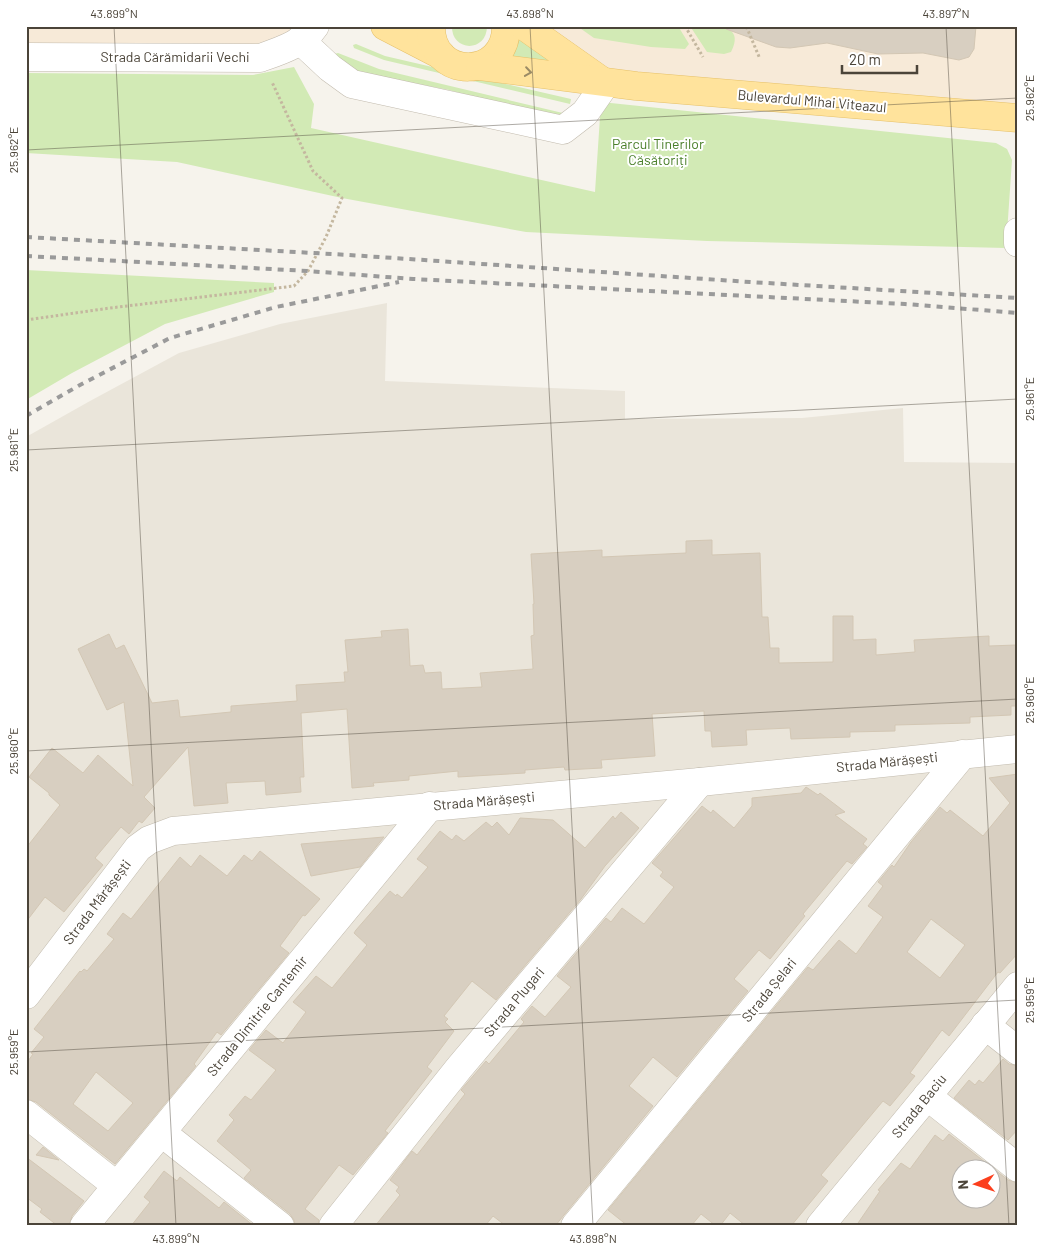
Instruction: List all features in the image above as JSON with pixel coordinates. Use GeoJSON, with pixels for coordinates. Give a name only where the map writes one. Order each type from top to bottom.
{"type":"FeatureCollection","features":[{"type":"Feature","properties":{"kind":"main road"},"geometry":{"type":"LineString","coordinates":[[385,26],[440,55]]}},
{"type":"Feature","properties":{"kind":"main road"},"geometry":{"type":"LineString","coordinates":[[431,26],[434,46],[440,55]]}},
{"type":"Feature","properties":{"kind":"main road"},"geometry":{"type":"LineString","coordinates":[[480,66],[492,60],[498,54],[504,40],[506,26]]}},
{"type":"Feature","properties":{"kind":"main road","name":"Bulevardul Mihai Viteazul"},"geometry":{"type":"LineString","coordinates":[[524,26],[606,83]]}},
{"type":"Feature","properties":{"kind":"main road","name":"Bulevardul Mihai Viteazul"},"geometry":{"type":"LineString","coordinates":[[440,55],[460,67],[480,66],[606,83],[1018,118]]}},
{"type":"Feature","properties":{"kind":"street"},"geometry":{"type":"LineString","coordinates":[[307,33],[330,68],[352,84],[563,130],[586,113],[606,83]]}},
{"type":"Feature","properties":{"kind":"street","name":"Strada Cărămidarii Vechi"},"geometry":{"type":"LineString","coordinates":[[26,57],[260,58],[283,50],[307,33]]}},
{"type":"Feature","properties":{"kind":"street"},"geometry":{"type":"LineString","coordinates":[[1018,232],[1018,243]]}},
{"type":"Feature","properties":{"kind":"street","name":"Strada Mărășești"},"geometry":{"type":"LineString","coordinates":[[26,995],[138,848],[149,840],[173,831],[700,782],[1018,748]]}},
{"type":"Feature","properties":{"kind":"street","name":"Strada Șelari"},"geometry":{"type":"LineString","coordinates":[[575,1226],[963,754]]}},
{"type":"Feature","properties":{"kind":"street","name":"Strada Plugari"},"geometry":{"type":"LineString","coordinates":[[333,1226],[459,1068],[700,782]]}},
{"type":"Feature","properties":{"kind":"street","name":"Strada Dimitrie Cantemir"},"geometry":{"type":"LineString","coordinates":[[84,1226],[430,806]]}},
{"type":"Feature","properties":{"kind":"street","name":"Strada Baciu"},"geometry":{"type":"LineString","coordinates":[[820,1226],[1018,986]]}},
{"type":"Feature","properties":{"kind":"street"},"geometry":{"type":"LineString","coordinates":[[985,1025],[1018,1051]]}},
{"type":"Feature","properties":{"kind":"street"},"geometry":{"type":"LineString","coordinates":[[927,1096],[1018,1168]]}},
{"type":"Feature","properties":{"kind":"street"},"geometry":{"type":"LineString","coordinates":[[26,1114],[116,1186]]}},
{"type":"Feature","properties":{"kind":"street"},"geometry":{"type":"LineString","coordinates":[[162,1133],[280,1226]]}},
{"type":"Feature","properties":{"kind":"path"},"geometry":{"type":"LineString","coordinates":[[685,26],[703,57]]}},
{"type":"Feature","properties":{"kind":"path"},"geometry":{"type":"LineString","coordinates":[[741,26],[747,28],[760,59]]}},
{"type":"Feature","properties":{"kind":"path"},"geometry":{"type":"LineString","coordinates":[[26,320],[294,286],[308,271],[326,237],[342,198],[313,171],[260,58]]}},
{"type":"Feature","properties":{"kind":"shaded area"},"geometry":{"type":"Polygon","coordinates":[[[26,26],[315,26],[283,50],[26,57],[26,26]]]}},
{"type":"Feature","properties":{"kind":"shaded area"},"geometry":{"type":"Polygon","coordinates":[[[529,26],[1018,26],[1018,117],[609,80],[529,26]]]}},
{"type":"Feature","properties":{"kind":"shaded area"},"geometry":{"type":"Polygon","coordinates":[[[387,303],[385,381],[625,391],[625,419],[802,418],[903,408],[904,462],[1018,463],[1018,1226],[26,1226],[26,437],[179,353],[280,324],[387,303]]]}},
{"type":"Feature","properties":{"kind":"green space"},"geometry":{"type":"Polygon","coordinates":[[[452,26],[487,26],[481,41],[476,45],[469,46],[457,41],[453,35],[452,26]]]}},
{"type":"Feature","properties":{"kind":"green space"},"geometry":{"type":"Polygon","coordinates":[[[577,26],[678,26],[689,44],[685,49],[651,47],[594,38],[577,26]]]}},
{"type":"Feature","properties":{"kind":"green space"},"geometry":{"type":"Polygon","coordinates":[[[690,26],[716,26],[730,30],[734,35],[735,42],[731,52],[724,54],[707,52],[690,26]]]}},
{"type":"Feature","properties":{"kind":"green space"},"geometry":{"type":"Polygon","coordinates":[[[518,35],[570,67],[511,58],[518,35]]]}},
{"type":"Feature","properties":{"kind":"green space"},"geometry":{"type":"Polygon","coordinates":[[[356,44],[385,56],[571,99],[570,104],[384,60],[354,48],[353,45],[356,44]]]}},
{"type":"Feature","properties":{"kind":"green space"},"geometry":{"type":"Polygon","coordinates":[[[338,53],[379,69],[567,114],[559,121],[449,90],[356,72],[331,55],[338,53]]]}},
{"type":"Feature","properties":{"kind":"green space","name":"Parcul Tinerilor Căsătoriți"},"geometry":{"type":"Polygon","coordinates":[[[294,67],[314,104],[311,128],[595,192],[601,102],[996,143],[1007,149],[1012,160],[1006,248],[707,241],[526,232],[342,198],[177,162],[26,153],[26,73],[253,75],[294,67]]]}},
{"type":"Feature","properties":{"kind":"green space"},"geometry":{"type":"Polygon","coordinates":[[[26,270],[274,283],[274,292],[165,324],[72,373],[26,400],[26,270]]]}},
{"type":"Feature","properties":{"kind":"building"},"geometry":{"type":"Polygon","coordinates":[[[726,26],[976,26],[974,49],[969,57],[959,60],[923,53],[878,54],[827,43],[790,48],[776,47],[726,29],[726,26]]]}},
{"type":"Feature","properties":{"kind":"building"},"geometry":{"type":"Polygon","coordinates":[[[712,540],[712,555],[760,553],[762,617],[768,617],[770,648],[779,648],[779,663],[833,662],[833,616],[853,616],[853,640],[876,639],[876,655],[915,652],[914,640],[989,636],[989,646],[1016,645],[1017,706],[1011,706],[1011,715],[970,717],[970,723],[895,725],[895,731],[850,732],[850,737],[791,739],[790,728],[746,730],[747,745],[712,747],[711,731],[705,731],[704,711],[652,714],[655,756],[601,760],[602,768],[565,770],[564,767],[525,770],[525,773],[458,777],[458,771],[409,776],[409,780],[373,783],[374,786],[352,788],[347,709],[301,713],[304,777],[300,777],[301,792],[266,795],[265,781],[226,783],[228,803],[194,806],[188,747],[144,797],[155,808],[142,823],[139,821],[129,834],[121,827],[95,858],[103,865],[64,912],[45,897],[26,922],[26,848],[60,805],[49,793],[29,777],[52,748],[83,773],[98,755],[133,786],[124,702],[107,710],[78,649],[109,634],[116,649],[124,645],[152,703],[178,700],[180,717],[231,712],[231,706],[297,701],[296,685],[345,682],[344,672],[348,672],[345,640],[382,637],[381,631],[408,629],[410,666],[423,665],[425,673],[441,672],[442,689],[482,687],[480,673],[533,669],[531,636],[534,635],[534,604],[531,554],[602,550],[602,557],[686,553],[686,541],[712,540]]]}},
{"type":"Feature","properties":{"kind":"building"},"geometry":{"type":"Polygon","coordinates":[[[1018,774],[1018,953],[1000,973],[998,972],[949,1036],[942,1030],[910,1073],[915,1076],[890,1106],[883,1101],[821,1175],[828,1181],[791,1226],[746,1226],[730,1213],[720,1226],[716,1226],[701,1214],[691,1226],[628,1226],[608,1210],[808,967],[813,970],[839,940],[856,954],[883,917],[868,906],[883,886],[878,882],[892,865],[894,867],[911,842],[940,807],[947,813],[950,810],[983,836],[1010,803],[989,778],[1018,774]],[[931,919],[907,952],[940,978],[965,945],[931,919]]]}},
{"type":"Feature","properties":{"kind":"building"},"geometry":{"type":"Polygon","coordinates":[[[806,787],[818,795],[820,793],[845,812],[835,815],[867,839],[863,844],[867,847],[852,864],[847,861],[803,914],[805,916],[770,959],[759,950],[734,979],[748,991],[677,1077],[653,1057],[629,1086],[653,1106],[555,1226],[506,1226],[493,1216],[485,1226],[375,1226],[400,1195],[396,1191],[399,1187],[390,1180],[412,1151],[417,1155],[465,1094],[461,1090],[486,1061],[489,1064],[524,1022],[521,1019],[532,1006],[545,1017],[571,987],[557,976],[606,918],[611,922],[622,908],[644,924],[674,887],[660,876],[663,872],[652,863],[702,806],[711,813],[713,810],[734,828],[752,806],[752,798],[801,793],[806,787]]]}},
{"type":"Feature","properties":{"kind":"building"},"geometry":{"type":"Polygon","coordinates":[[[621,812],[639,828],[605,866],[581,899],[496,1000],[472,981],[444,1016],[448,1019],[445,1022],[454,1031],[427,1067],[432,1071],[385,1131],[388,1133],[353,1175],[339,1165],[305,1209],[319,1220],[318,1226],[295,1226],[290,1214],[244,1178],[251,1170],[217,1141],[234,1120],[229,1115],[245,1096],[251,1100],[276,1070],[249,1050],[266,1030],[283,1043],[306,1012],[293,1002],[316,976],[332,988],[367,945],[354,933],[356,930],[390,891],[402,898],[428,867],[417,859],[440,831],[452,840],[456,835],[464,841],[486,822],[492,827],[497,822],[509,835],[520,818],[553,820],[585,848],[613,816],[615,819],[621,812]]]}},
{"type":"Feature","properties":{"kind":"building"},"geometry":{"type":"Polygon","coordinates":[[[384,837],[360,867],[311,876],[301,844],[384,837]]]}},
{"type":"Feature","properties":{"kind":"building"},"geometry":{"type":"Polygon","coordinates":[[[260,851],[320,899],[305,916],[303,915],[280,946],[289,953],[221,1035],[217,1032],[194,1064],[196,1066],[115,1164],[36,1102],[26,1099],[26,1064],[33,1054],[31,1053],[44,1037],[34,1029],[80,971],[84,969],[87,971],[114,939],[107,934],[123,913],[131,919],[180,857],[191,867],[200,855],[227,876],[244,855],[252,861],[260,851]],[[96,1072],[73,1104],[108,1131],[133,1103],[96,1072]]]}},
{"type":"Feature","properties":{"kind":"building"},"geometry":{"type":"Polygon","coordinates":[[[1003,1059],[1009,1064],[1018,1066],[1018,1129],[1008,1140],[954,1098],[969,1080],[975,1085],[979,1080],[983,1083],[1003,1059]]]}},
{"type":"Feature","properties":{"kind":"building"},"geometry":{"type":"Polygon","coordinates":[[[949,1134],[982,1160],[952,1160],[952,1210],[1002,1210],[1002,1175],[1008,1180],[1018,1183],[1018,1226],[856,1226],[880,1191],[878,1190],[901,1163],[910,1169],[935,1135],[943,1141],[949,1134]]]}},
{"type":"Feature","properties":{"kind":"building"},"geometry":{"type":"Polygon","coordinates":[[[43,1147],[59,1160],[36,1155],[43,1147]]]}},
{"type":"Feature","properties":{"kind":"building"},"geometry":{"type":"Polygon","coordinates":[[[26,1157],[84,1201],[72,1216],[69,1226],[58,1226],[40,1212],[42,1209],[26,1197],[26,1157]]]}},
{"type":"Feature","properties":{"kind":"building"},"geometry":{"type":"Polygon","coordinates":[[[164,1171],[177,1181],[180,1177],[219,1208],[224,1202],[254,1226],[131,1226],[150,1202],[144,1197],[164,1171]]]}},
{"type":"Feature","properties":{"kind":"railway"},"geometry":{"type":"LineString","coordinates":[[26,237],[349,255],[1018,298]]}},
{"type":"Feature","properties":{"kind":"railway"},"geometry":{"type":"LineString","coordinates":[[26,256],[308,271],[413,279],[905,304],[1018,313]]}},
{"type":"Feature","properties":{"kind":"railway"},"geometry":{"type":"LineString","coordinates":[[26,416],[80,385],[170,338],[276,307],[399,282]]}}]}
